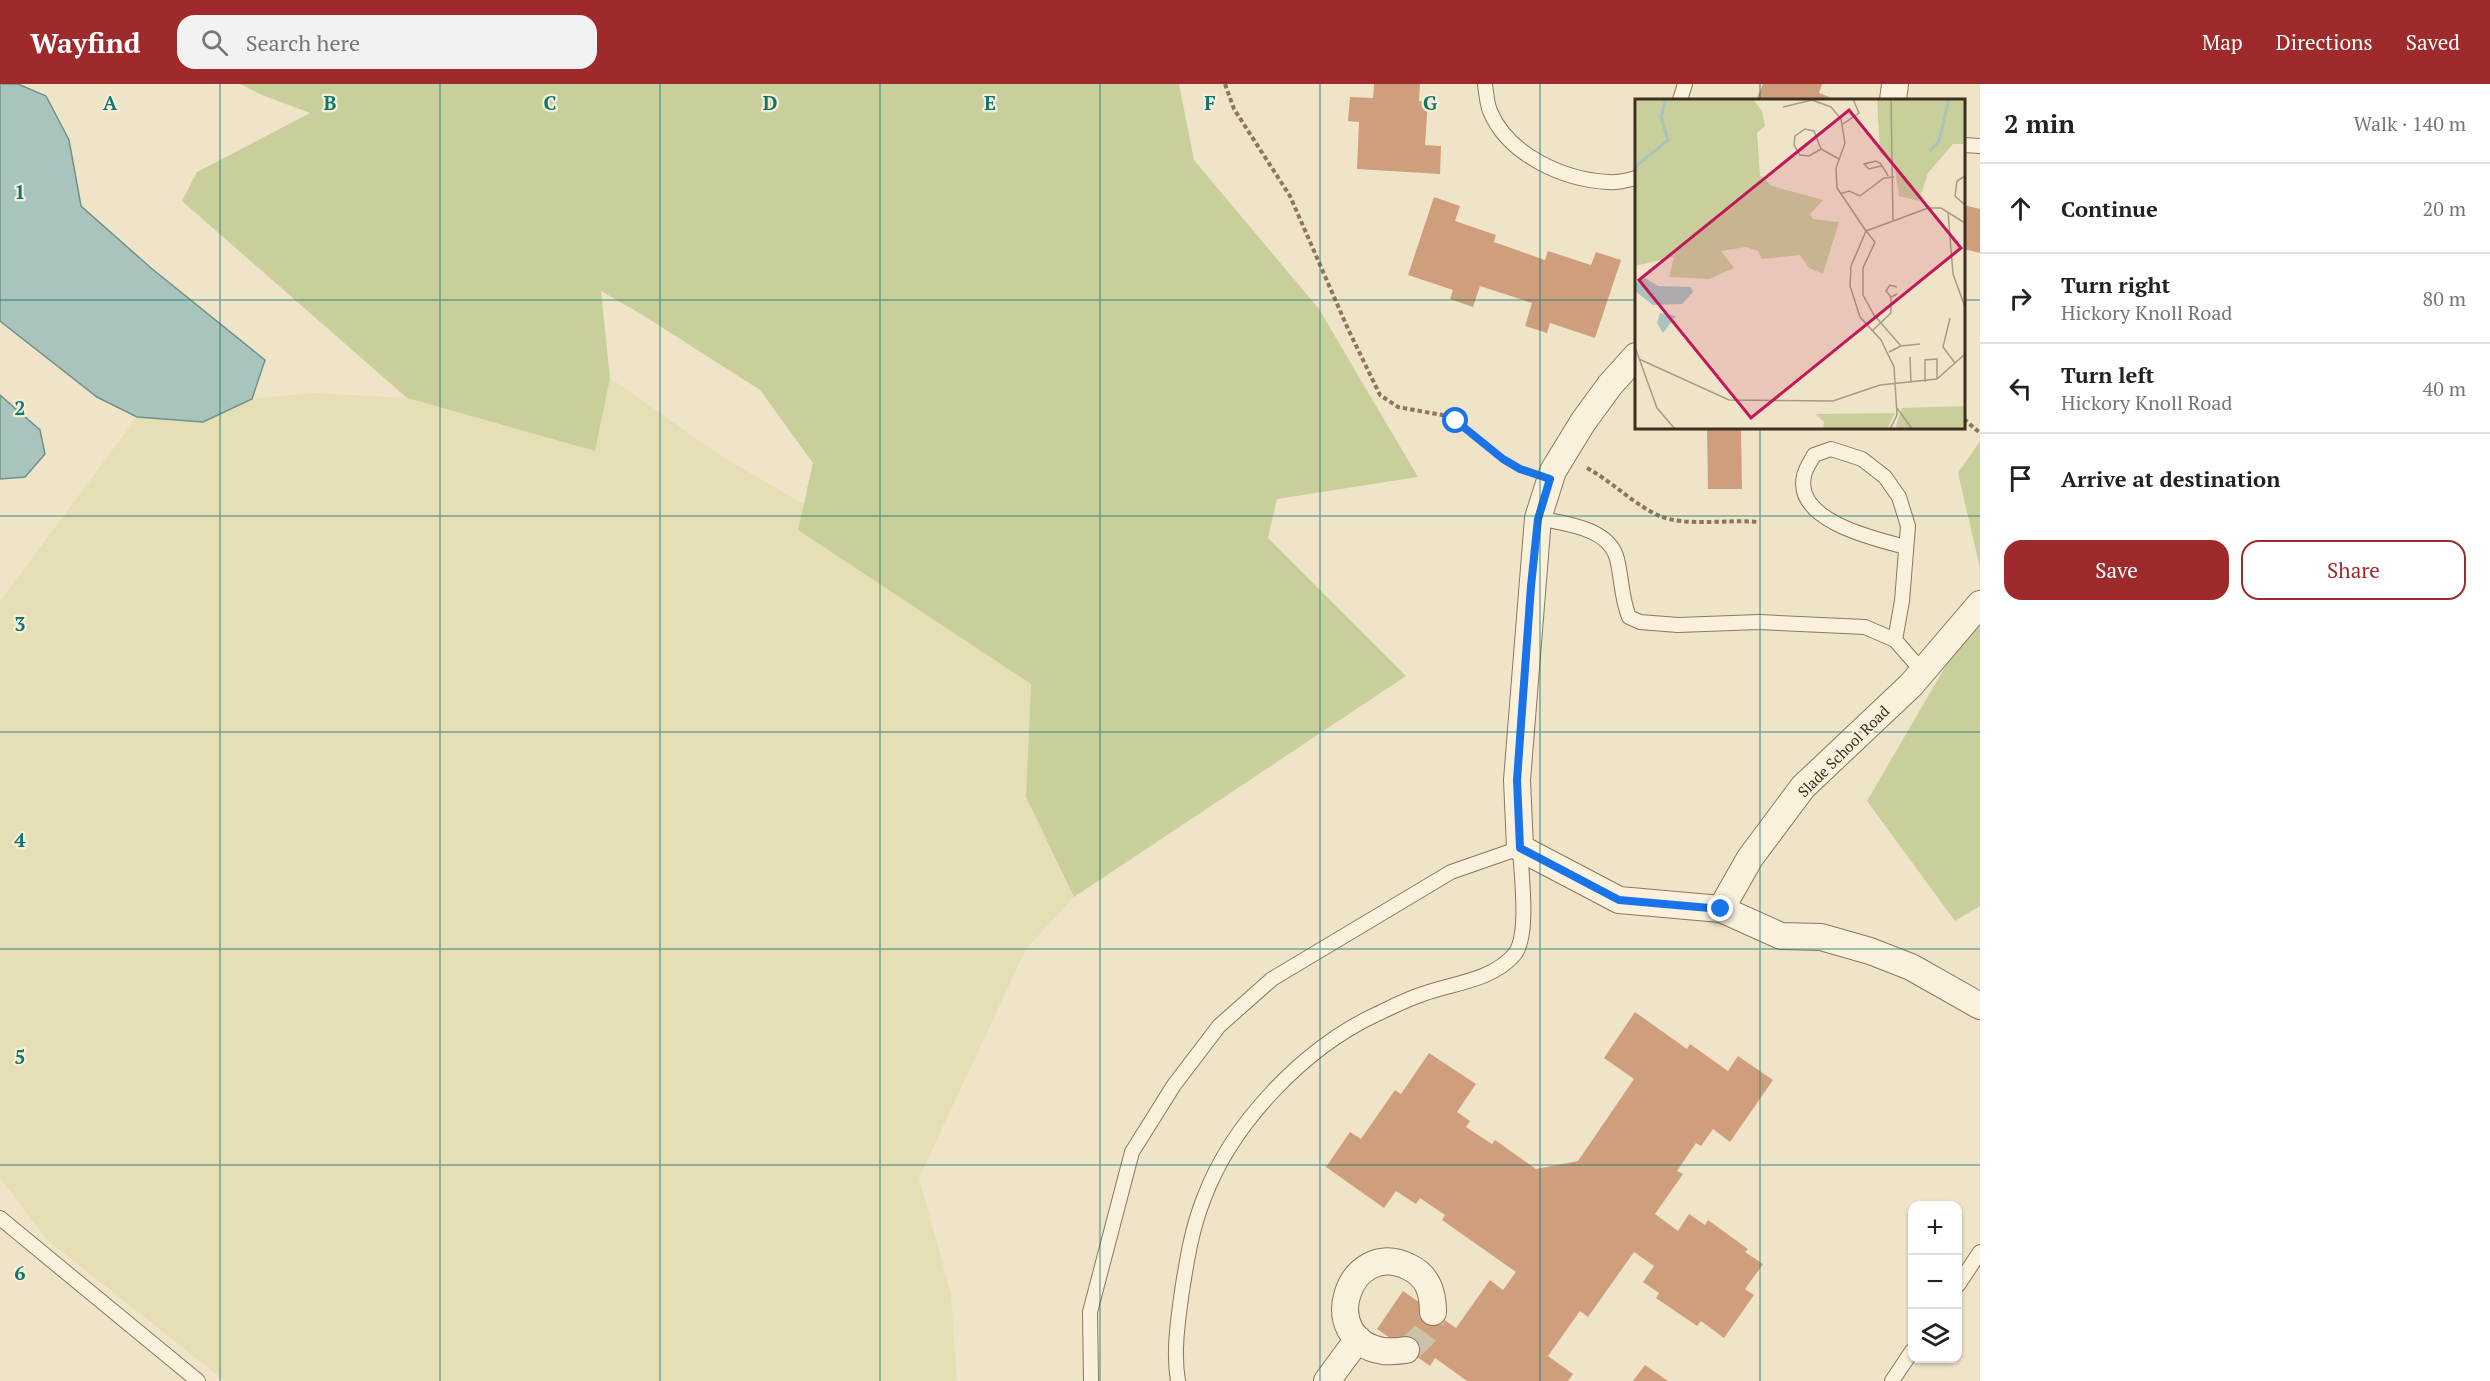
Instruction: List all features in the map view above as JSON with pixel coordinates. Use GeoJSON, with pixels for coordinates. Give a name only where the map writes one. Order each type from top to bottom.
{"type":"FeatureCollection","features":[{"type":"Feature","properties":{"kind":"street"},"geometry":{"type":"LineString","coordinates":[[1893,99],[1895,84]]}},
{"type":"Feature","properties":{"kind":"street"},"geometry":{"type":"LineString","coordinates":[[1635,357],[1583,422],[1563,455],[1550,479],[1538,519],[1517,780],[1520,848],[1619,900],[1721,909],[1780,936],[1821,937],[1870,951],[1911,967],[1980,1006]]}},
{"type":"Feature","properties":{"kind":"street","name":"Slade School Road"},"geometry":{"type":"LineString","coordinates":[[1721,909],[1750,858],[1803,787],[1922,671],[1980,604]]}},
{"type":"Feature","properties":{"kind":"street"},"geometry":{"type":"LineString","coordinates":[[1406,1350],[1385,1352],[1371,1348],[1358,1339],[1349,1327],[1344,1312],[1345,1296],[1351,1282],[1362,1271],[1375,1264],[1389,1262],[1403,1264],[1416,1270],[1426,1281],[1433,1294],[1433,1312]]}},
{"type":"Feature","properties":{"kind":"street"},"geometry":{"type":"LineString","coordinates":[[1327,1381],[1358,1339]]}},
{"type":"Feature","properties":{"kind":"lane"},"geometry":{"type":"LineString","coordinates":[[1485,84],[1490,112],[1510,142],[1536,161],[1571,176],[1610,183],[1635,178]]}},
{"type":"Feature","properties":{"kind":"lane"},"geometry":{"type":"LineString","coordinates":[[1680,99],[1685,84]]}},
{"type":"Feature","properties":{"kind":"lane"},"geometry":{"type":"LineString","coordinates":[[1965,145],[1980,146]]}},
{"type":"Feature","properties":{"kind":"lane"},"geometry":{"type":"LineString","coordinates":[[1895,640],[1902,602],[1908,526],[1899,497],[1885,477],[1862,459],[1831,449],[1814,455],[1804,475],[1803,493],[1818,511],[1842,528],[1906,547]]}},
{"type":"Feature","properties":{"kind":"lane"},"geometry":{"type":"LineString","coordinates":[[1538,519],[1585,528],[1606,541],[1616,555],[1622,599],[1629,617],[1640,622],[1678,625],[1759,622],[1864,627],[1895,640],[1922,671]]}},
{"type":"Feature","properties":{"kind":"lane"},"geometry":{"type":"LineString","coordinates":[[1091,1381],[1090,1312],[1132,1152],[1174,1085],[1219,1026],[1272,979],[1451,872],[1520,848],[1522,933],[1515,955],[1491,972],[1466,982],[1423,994],[1374,1015],[1329,1041],[1273,1091],[1232,1142],[1204,1198],[1188,1251],[1179,1311],[1176,1366],[1178,1381]]}},
{"type":"Feature","properties":{"kind":"lane"},"geometry":{"type":"LineString","coordinates":[[0,1218],[198,1381]]}},
{"type":"Feature","properties":{"kind":"lane"},"geometry":{"type":"LineString","coordinates":[[1962,1279],[1980,1252]]}},
{"type":"Feature","properties":{"kind":"lane"},"geometry":{"type":"LineString","coordinates":[[1892,1381],[1908,1357]]}},
{"type":"Feature","properties":{"kind":"path"},"geometry":{"type":"LineString","coordinates":[[1225,84],[1234,109],[1290,195],[1348,330],[1380,395],[1398,407],[1442,415],[1456,421],[1503,459],[1520,469],[1550,479]]}},
{"type":"Feature","properties":{"kind":"path"},"geometry":{"type":"LineString","coordinates":[[1965,420],[1980,433]]}},
{"type":"Feature","properties":{"kind":"path"},"geometry":{"type":"LineString","coordinates":[[1563,455],[1602,477],[1639,505],[1662,517],[1713,522],[1757,522]]}},
{"type":"Feature","properties":{"kind":"shaded area"},"geometry":{"type":"Polygon","coordinates":[[[610,378],[724,458],[804,504],[798,530],[1031,684],[1026,797],[1074,897],[1026,949],[919,1178],[951,1294],[957,1381],[225,1381],[47,1240],[0,1178],[0,601],[137,417],[203,422],[252,399],[313,393],[406,398],[595,451],[610,378]]]}},
{"type":"Feature","properties":{"kind":"green space"},"geometry":{"type":"Polygon","coordinates":[[[240,84],[1179,84],[1194,160],[1319,309],[1418,477],[1277,499],[1268,538],[1406,676],[1074,897],[1026,797],[1031,684],[798,530],[813,463],[760,390],[601,291],[610,378],[595,451],[407,398],[182,201],[197,172],[310,113],[240,84]]]}},
{"type":"Feature","properties":{"kind":"green space"},"geometry":{"type":"Polygon","coordinates":[[[1980,441],[1980,568],[1958,473],[1980,441]]]}},
{"type":"Feature","properties":{"kind":"green space"},"geometry":{"type":"Polygon","coordinates":[[[1980,607],[1980,906],[1955,921],[1867,801],[1980,607]]]}},
{"type":"Feature","properties":{"kind":"water"},"geometry":{"type":"Polygon","coordinates":[[[0,84],[18,84],[46,96],[69,140],[81,206],[151,268],[265,360],[252,399],[203,422],[137,417],[97,397],[0,321],[0,84]]]}},
{"type":"Feature","properties":{"kind":"water"},"geometry":{"type":"Polygon","coordinates":[[[0,395],[40,430],[45,454],[25,477],[0,479],[0,395]]]}},
{"type":"Feature","properties":{"kind":"building"},"geometry":{"type":"Polygon","coordinates":[[[1374,84],[1420,84],[1419,101],[1428,101],[1425,145],[1441,146],[1440,174],[1357,169],[1359,122],[1348,121],[1350,97],[1373,98],[1374,84]]]}},
{"type":"Feature","properties":{"kind":"building"},"geometry":{"type":"Polygon","coordinates":[[[1763,84],[1822,84],[1819,93],[1832,98],[1832,99],[1756,99],[1763,84]]]}},
{"type":"Feature","properties":{"kind":"building"},"geometry":{"type":"Polygon","coordinates":[[[1434,197],[1460,206],[1455,221],[1496,235],[1494,242],[1545,260],[1548,251],[1591,265],[1596,252],[1621,260],[1595,338],[1550,323],[1547,333],[1525,326],[1532,303],[1480,286],[1473,307],[1450,299],[1453,290],[1408,275],[1434,197]]]}},
{"type":"Feature","properties":{"kind":"building"},"geometry":{"type":"Polygon","coordinates":[[[1965,205],[1980,209],[1980,253],[1965,249],[1965,205]]]}},
{"type":"Feature","properties":{"kind":"building"},"geometry":{"type":"Polygon","coordinates":[[[1707,429],[1741,429],[1742,489],[1708,489],[1707,429]]]}},
{"type":"Feature","properties":{"kind":"building"},"geometry":{"type":"Polygon","coordinates":[[[1635,1012],[1687,1049],[1690,1044],[1728,1071],[1738,1056],[1773,1080],[1730,1142],[1713,1129],[1701,1146],[1696,1143],[1677,1171],[1683,1174],[1655,1214],[1678,1231],[1689,1214],[1705,1225],[1708,1220],[1748,1249],[1745,1252],[1763,1264],[1745,1289],[1754,1295],[1724,1338],[1701,1321],[1697,1326],[1656,1298],[1659,1293],[1643,1282],[1654,1266],[1634,1252],[1588,1317],[1580,1311],[1548,1356],[1573,1374],[1568,1381],[1467,1381],[1435,1358],[1430,1366],[1377,1329],[1403,1291],[1456,1328],[1490,1280],[1503,1290],[1516,1272],[1442,1220],[1445,1215],[1420,1198],[1416,1204],[1396,1191],[1384,1208],[1326,1167],[1350,1132],[1361,1139],[1395,1090],[1401,1094],[1429,1053],[1476,1084],[1457,1112],[1470,1121],[1466,1127],[1492,1144],[1495,1140],[1536,1169],[1578,1161],[1634,1079],[1604,1058],[1635,1012]]]}},
{"type":"Feature","properties":{"kind":"building"},"geometry":{"type":"Polygon","coordinates":[[[1645,1365],[1668,1381],[1633,1381],[1645,1365]]]}},
{"type":"Feature","properties":{"kind":"tunnel"},"geometry":{"type":"LineString","coordinates":[[1406,1350],[1424,1334],[1433,1312]]}},
{"type":"Feature","properties":{"kind":"route"},"geometry":{"type":"LineString","coordinates":[[1456,421],[1503,459],[1520,469],[1550,479],[1538,519],[1531,586],[1517,780],[1520,848],[1619,900],[1721,909]]}}]}
